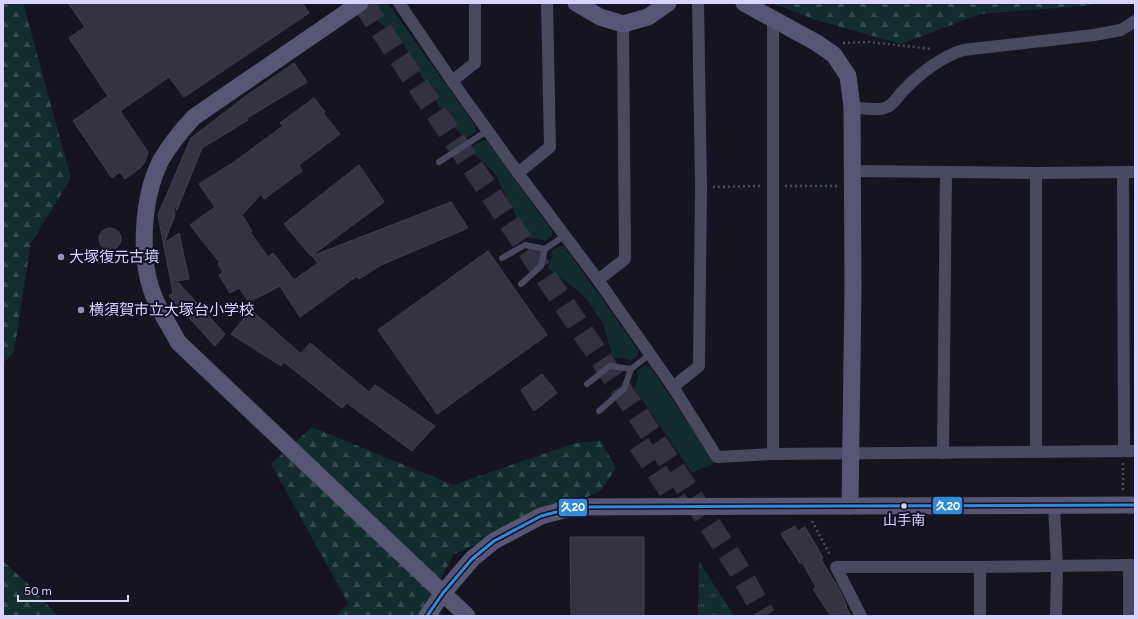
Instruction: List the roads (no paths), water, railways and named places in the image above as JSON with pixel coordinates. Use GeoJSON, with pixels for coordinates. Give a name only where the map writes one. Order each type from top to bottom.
{"type":"FeatureCollection","features":[{"type":"Feature","properties":{"kind":"street"},"geometry":{"type":"LineString","coordinates":[[360,3],[194,117],[178,134],[161,161],[148,195],[144,236],[145,263],[154,299],[178,342],[467,616]]}},
{"type":"Feature","properties":{"kind":"street"},"geometry":{"type":"LineString","coordinates":[[400,3],[487,131],[598,280],[649,355],[673,387],[717,457],[773,454],[1129,451],[1129,172],[1036,173],[853,171]]}},
{"type":"Feature","properties":{"kind":"street"},"geometry":{"type":"LineString","coordinates":[[452,81],[475,63],[475,3]]}},
{"type":"Feature","properties":{"kind":"street"},"geometry":{"type":"LineString","coordinates":[[518,174],[550,147],[547,3]]}},
{"type":"Feature","properties":{"kind":"street"},"geometry":{"type":"LineString","coordinates":[[576,3],[600,17],[623,24],[648,17],[668,3]]}},
{"type":"Feature","properties":{"kind":"street"},"geometry":{"type":"LineString","coordinates":[[673,387],[699,366],[701,187],[698,3]]}},
{"type":"Feature","properties":{"kind":"street"},"geometry":{"type":"LineString","coordinates":[[744,3],[773,18],[834,55],[848,76],[852,107],[853,171],[850,506]]}},
{"type":"Feature","properties":{"kind":"street"},"geometry":{"type":"LineString","coordinates":[[773,18],[773,454]]}},
{"type":"Feature","properties":{"kind":"street"},"geometry":{"type":"LineString","coordinates":[[598,280],[625,259],[623,24]]}},
{"type":"Feature","properties":{"kind":"street"},"geometry":{"type":"LineString","coordinates":[[852,107],[878,109],[889,106],[926,70],[943,58],[963,50],[1094,35],[1121,30],[1134,24]]}},
{"type":"Feature","properties":{"kind":"street"},"geometry":{"type":"LineString","coordinates":[[943,453],[946,172]]}},
{"type":"Feature","properties":{"kind":"street"},"geometry":{"type":"LineString","coordinates":[[1036,173],[1036,452]]}},
{"type":"Feature","properties":{"kind":"street"},"geometry":{"type":"LineString","coordinates":[[1054,505],[1057,566],[1056,616]]}},
{"type":"Feature","properties":{"kind":"street"},"geometry":{"type":"LineString","coordinates":[[427,616],[443,593],[472,559],[494,541],[540,516],[575,507],[1129,505]]}},
{"type":"Feature","properties":{"kind":"street"},"geometry":{"type":"LineString","coordinates":[[861,616],[836,566],[980,567],[1132,565],[1129,616]]}},
{"type":"Feature","properties":{"kind":"street"},"geometry":{"type":"LineString","coordinates":[[980,567],[980,616]]}},
{"type":"Feature","properties":{"kind":"lane"},"geometry":{"type":"LineString","coordinates":[[439,162],[487,131]]}},
{"type":"Feature","properties":{"kind":"lane"},"geometry":{"type":"LineString","coordinates":[[521,284],[541,266],[545,249],[564,236]]}},
{"type":"Feature","properties":{"kind":"lane"},"geometry":{"type":"LineString","coordinates":[[502,258],[525,245],[545,249]]}},
{"type":"Feature","properties":{"kind":"lane"},"geometry":{"type":"LineString","coordinates":[[599,411],[624,390],[631,369],[649,355]]}},
{"type":"Feature","properties":{"kind":"lane"},"geometry":{"type":"LineString","coordinates":[[587,384],[610,366],[631,369]]}},
{"type":"Feature","properties":{"kind":"tunnel"},"geometry":{"type":"LineString","coordinates":[[363,3],[673,467],[736,565],[765,616]]}},
{"type":"Feature","properties":{"kind":"tunnel"},"geometry":{"type":"LineString","coordinates":[[639,444],[679,505]]}},
{"type":"Feature","properties":{"kind":"place","name":"大塚復元古墳"},"geometry":{"type":"Point","coordinates":[61,257]}},
{"type":"Feature","properties":{"kind":"place","name":"横須賀市立大塚台小学校"},"geometry":{"type":"Point","coordinates":[81,310]}},
{"type":"Feature","properties":{"kind":"place","name":"山手南"},"geometry":{"type":"Point","coordinates":[904,506]}}]}
